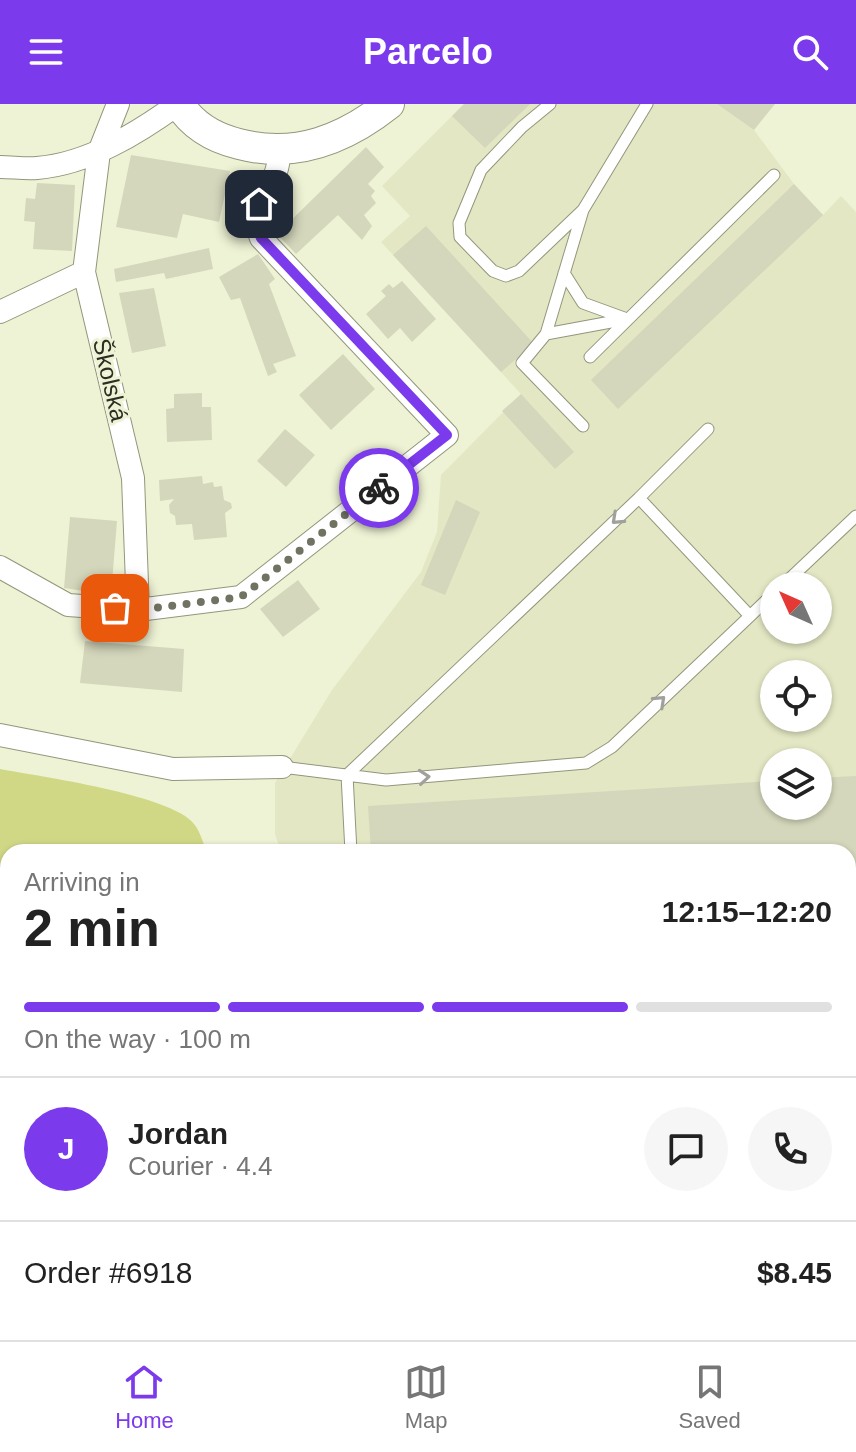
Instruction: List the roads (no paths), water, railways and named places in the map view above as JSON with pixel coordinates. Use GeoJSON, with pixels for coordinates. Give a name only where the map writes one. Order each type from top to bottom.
{"type":"FeatureCollection","features":[{"type":"Feature","properties":{"kind":"main road"},"geometry":{"type":"LineString","coordinates":[[178,104],[193,122],[217,138],[257,149],[280,151],[309,147],[339,136],[389,104]]}},
{"type":"Feature","properties":{"kind":"street","name":"Školská"},"geometry":{"type":"LineString","coordinates":[[118,104],[99,152],[84,272],[133,478],[138,610]]}},
{"type":"Feature","properties":{"kind":"street"},"geometry":{"type":"LineString","coordinates":[[0,167],[39,168],[99,152],[178,104]]}},
{"type":"Feature","properties":{"kind":"street"},"geometry":{"type":"LineString","coordinates":[[0,567],[68,605],[138,610],[241,597],[447,435],[261,238],[255,224],[259,204],[274,179],[280,151]]}},
{"type":"Feature","properties":{"kind":"street"},"geometry":{"type":"LineString","coordinates":[[0,312],[84,272]]}},
{"type":"Feature","properties":{"kind":"street"},"geometry":{"type":"LineString","coordinates":[[0,735],[173,769],[282,767]]}},
{"type":"Feature","properties":{"kind":"lane"},"geometry":{"type":"LineString","coordinates":[[550,104],[522,127],[481,170],[459,223],[460,237],[493,271],[506,276],[519,271],[583,210]]}},
{"type":"Feature","properties":{"kind":"lane"},"geometry":{"type":"LineString","coordinates":[[583,426],[522,363],[546,334],[583,210],[647,104]]}},
{"type":"Feature","properties":{"kind":"lane"},"geometry":{"type":"LineString","coordinates":[[590,357],[774,175]]}},
{"type":"Feature","properties":{"kind":"lane"},"geometry":{"type":"LineString","coordinates":[[564,273],[583,303],[627,319]]}},
{"type":"Feature","properties":{"kind":"lane"},"geometry":{"type":"LineString","coordinates":[[546,334],[627,319]]}},
{"type":"Feature","properties":{"kind":"lane"},"geometry":{"type":"LineString","coordinates":[[351,844],[347,775],[708,429]]}},
{"type":"Feature","properties":{"kind":"lane"},"geometry":{"type":"LineString","coordinates":[[639,498],[750,616]]}},
{"type":"Feature","properties":{"kind":"lane"},"geometry":{"type":"LineString","coordinates":[[797,572],[856,516]]}},
{"type":"Feature","properties":{"kind":"lane"},"geometry":{"type":"LineString","coordinates":[[282,767],[386,780],[586,763],[612,747],[760,606]]}}]}
